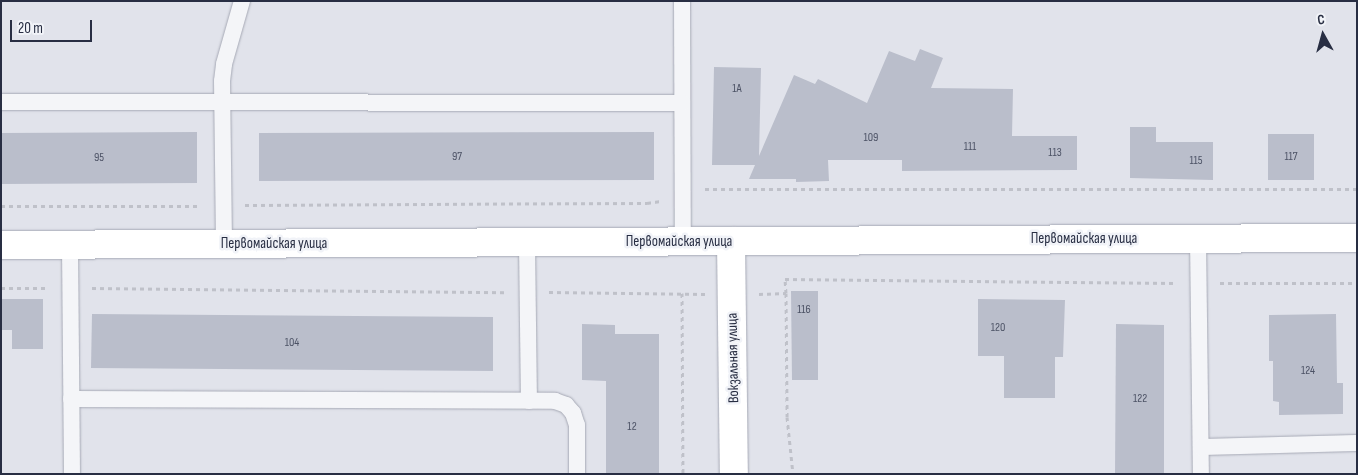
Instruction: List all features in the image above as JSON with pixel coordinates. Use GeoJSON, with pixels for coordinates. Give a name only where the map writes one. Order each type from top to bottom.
{"type":"FeatureCollection","features":[{"type":"Feature","properties":{"kind":"main road","name":"Первомайская улица"},"geometry":{"type":"LineString","coordinates":[[1,245],[1357,238]]}},
{"type":"Feature","properties":{"kind":"main road","name":"Вокзальная улица"},"geometry":{"type":"LineString","coordinates":[[731,242],[734,474]]}},
{"type":"Feature","properties":{"kind":"lane"},"geometry":{"type":"LineString","coordinates":[[224,244],[221,103],[224,64],[242,1]]}},
{"type":"Feature","properties":{"kind":"lane"},"geometry":{"type":"LineString","coordinates":[[682,1],[683,242]]}},
{"type":"Feature","properties":{"kind":"lane"},"geometry":{"type":"LineString","coordinates":[[1,102],[682,103]]}},
{"type":"Feature","properties":{"kind":"lane"},"geometry":{"type":"LineString","coordinates":[[1198,238],[1200,474]]}},
{"type":"Feature","properties":{"kind":"lane"},"geometry":{"type":"LineString","coordinates":[[527,242],[529,401]]}},
{"type":"Feature","properties":{"kind":"lane"},"geometry":{"type":"LineString","coordinates":[[70,244],[72,474]]}},
{"type":"Feature","properties":{"kind":"lane"},"geometry":{"type":"LineString","coordinates":[[71,399],[555,401],[566,405],[573,413],[577,425],[577,474]]}},
{"type":"Feature","properties":{"kind":"lane"},"geometry":{"type":"LineString","coordinates":[[1200,447],[1357,443]]}},
{"type":"Feature","properties":{"kind":"path"},"geometry":{"type":"LineString","coordinates":[[792,474],[787,417],[785,280],[1357,283]]}},
{"type":"Feature","properties":{"kind":"path"},"geometry":{"type":"LineString","coordinates":[[1,288],[786,293]]}},
{"type":"Feature","properties":{"kind":"path"},"geometry":{"type":"LineString","coordinates":[[682,293],[683,474]]}},
{"type":"Feature","properties":{"kind":"building"},"geometry":{"type":"Polygon","coordinates":[[[920,49],[943,58],[931,88],[1013,89],[1012,136],[1077,136],[1077,170],[902,171],[902,160],[828,160],[829,181],[796,182],[796,179],[749,179],[755,165],[712,165],[714,67],[761,68],[759,156],[794,75],[815,84],[818,79],[867,103],[889,51],[915,61],[920,49]]]}},
{"type":"Feature","properties":{"kind":"building"},"geometry":{"type":"Polygon","coordinates":[[[1130,127],[1156,127],[1156,142],[1213,142],[1213,180],[1130,178],[1130,127]]]}},
{"type":"Feature","properties":{"kind":"building"},"geometry":{"type":"Polygon","coordinates":[[[197,132],[197,183],[1,184],[1,133],[197,132]]]}},
{"type":"Feature","properties":{"kind":"building"},"geometry":{"type":"Polygon","coordinates":[[[654,132],[654,180],[259,181],[259,133],[654,132]]]}},
{"type":"Feature","properties":{"kind":"building"},"geometry":{"type":"Polygon","coordinates":[[[1268,134],[1314,134],[1314,180],[1268,180],[1268,134]]]}},
{"type":"Feature","properties":{"kind":"building"},"geometry":{"type":"Polygon","coordinates":[[[791,291],[818,291],[818,380],[792,380],[791,291]]]}},
{"type":"Feature","properties":{"kind":"building"},"geometry":{"type":"Polygon","coordinates":[[[2,299],[43,299],[43,349],[12,349],[12,330],[2,330],[2,299]]]}},
{"type":"Feature","properties":{"kind":"building"},"geometry":{"type":"Polygon","coordinates":[[[978,299],[1065,300],[1063,357],[1055,357],[1055,398],[1004,398],[1004,356],[978,356],[978,299]]]}},
{"type":"Feature","properties":{"kind":"building"},"geometry":{"type":"Polygon","coordinates":[[[92,314],[493,317],[493,371],[91,368],[92,314]]]}},
{"type":"Feature","properties":{"kind":"building"},"geometry":{"type":"Polygon","coordinates":[[[1336,314],[1337,383],[1343,383],[1343,414],[1279,415],[1279,402],[1273,401],[1273,361],[1269,361],[1269,315],[1336,314]]]}},
{"type":"Feature","properties":{"kind":"building"},"geometry":{"type":"Polygon","coordinates":[[[582,324],[615,325],[615,334],[659,334],[659,474],[606,474],[606,381],[582,380],[582,324]]]}},
{"type":"Feature","properties":{"kind":"building"},"geometry":{"type":"Polygon","coordinates":[[[1116,324],[1164,325],[1164,474],[1115,474],[1116,324]]]}}]}
